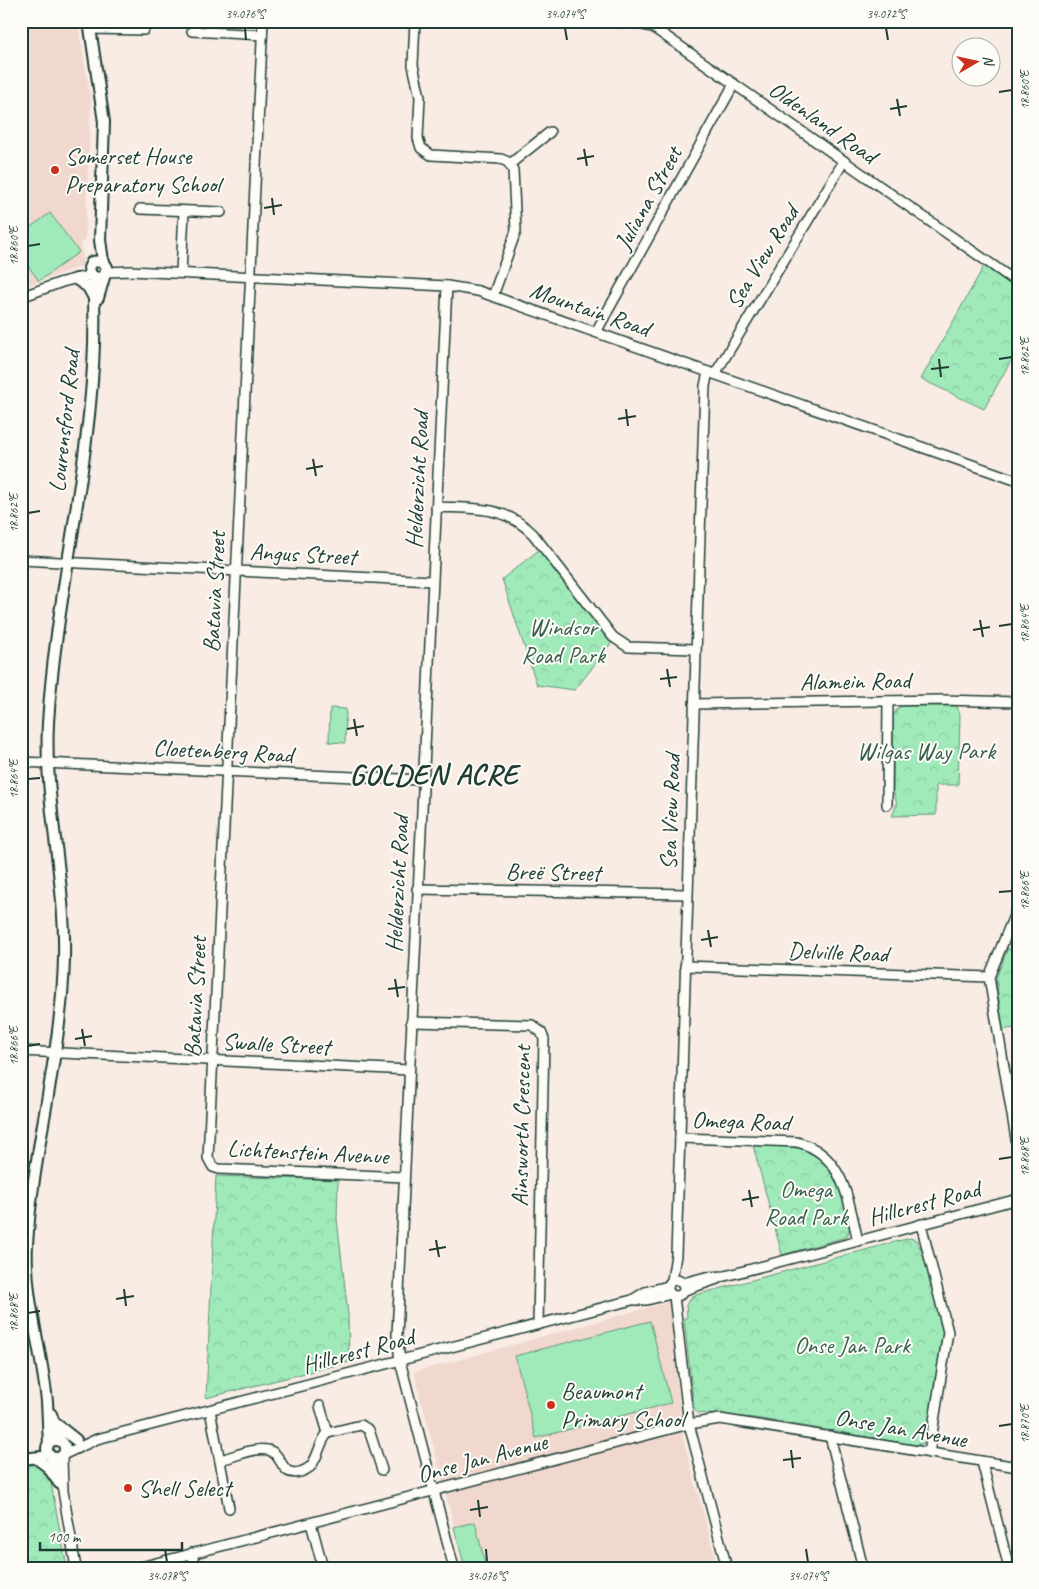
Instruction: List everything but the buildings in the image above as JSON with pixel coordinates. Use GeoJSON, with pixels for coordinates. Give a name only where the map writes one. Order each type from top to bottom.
{"type":"FeatureCollection","features":[{"type":"Feature","properties":{"kind":"street","name":"Batavia Street"},"geometry":{"type":"LineString","coordinates":[[211,1164],[207,1155],[262,21]]}},
{"type":"Feature","properties":{"kind":"street"},"geometry":{"type":"LineString","coordinates":[[416,21],[413,65],[420,97],[418,138],[421,148],[432,155],[501,159],[510,164],[513,170],[516,232],[493,296]]}},
{"type":"Feature","properties":{"kind":"street","name":"Oldenland Road"},"geometry":{"type":"LineString","coordinates":[[595,21],[657,24],[734,84],[1018,283]]}},
{"type":"Feature","properties":{"kind":"street"},"geometry":{"type":"LineString","coordinates":[[90,25],[113,29],[144,30]]}},
{"type":"Feature","properties":{"kind":"street","name":"Lourensford Road"},"geometry":{"type":"LineString","coordinates":[[76,1568],[54,1452],[26,1272],[31,1203],[62,991],[64,940],[48,763],[50,706],[66,562],[85,449],[100,240],[104,122],[90,25]]}},
{"type":"Feature","properties":{"kind":"street"},"geometry":{"type":"LineString","coordinates":[[192,32],[262,35]]}},
{"type":"Feature","properties":{"kind":"street","name":"Juliana Street"},"geometry":{"type":"LineString","coordinates":[[596,332],[734,84]]}},
{"type":"Feature","properties":{"kind":"street"},"geometry":{"type":"LineString","coordinates":[[510,164],[550,132]]}},
{"type":"Feature","properties":{"kind":"street","name":"Sea View Road"},"geometry":{"type":"LineString","coordinates":[[727,1568],[689,1424],[680,1328],[676,1255],[704,386],[844,161]]}},
{"type":"Feature","properties":{"kind":"street"},"geometry":{"type":"LineString","coordinates":[[140,209],[221,212]]}},
{"type":"Feature","properties":{"kind":"street"},"geometry":{"type":"LineString","coordinates":[[181,273],[184,211]]}},
{"type":"Feature","properties":{"kind":"street"},"geometry":{"type":"LineString","coordinates":[[62,282],[76,279],[98,269]]}},
{"type":"Feature","properties":{"kind":"street"},"geometry":{"type":"LineString","coordinates":[[21,297],[98,269]]}},
{"type":"Feature","properties":{"kind":"street","name":"Mountain Road"},"geometry":{"type":"LineString","coordinates":[[98,269],[447,286],[478,291],[1018,480]]}},
{"type":"Feature","properties":{"kind":"street"},"geometry":{"type":"LineString","coordinates":[[76,279],[88,287],[95,305]]}},
{"type":"Feature","properties":{"kind":"street","name":"Helderzicht Road"},"geometry":{"type":"LineString","coordinates":[[447,286],[397,1335],[400,1361],[454,1568]]}},
{"type":"Feature","properties":{"kind":"street"},"geometry":{"type":"LineString","coordinates":[[436,507],[492,510],[517,521],[533,534],[613,637],[624,645],[695,649]]}},
{"type":"Feature","properties":{"kind":"street","name":"Angus Street"},"geometry":{"type":"LineString","coordinates":[[21,560],[432,581]]}},
{"type":"Feature","properties":{"kind":"street"},"geometry":{"type":"LineString","coordinates":[[887,805],[888,701]]}},
{"type":"Feature","properties":{"kind":"street","name":"Alamein Road"},"geometry":{"type":"LineString","coordinates":[[694,704],[888,701],[1018,702]]}},
{"type":"Feature","properties":{"kind":"street"},"geometry":{"type":"LineString","coordinates":[[21,781],[22,762]]}},
{"type":"Feature","properties":{"kind":"street","name":"Cloetenberg Road"},"geometry":{"type":"LineString","coordinates":[[22,762],[422,780]]}},
{"type":"Feature","properties":{"kind":"street","name":"Breë Street"},"geometry":{"type":"LineString","coordinates":[[417,889],[688,894]]}},
{"type":"Feature","properties":{"kind":"street"},"geometry":{"type":"LineString","coordinates":[[1018,906],[989,978],[1018,1151]]}},
{"type":"Feature","properties":{"kind":"street","name":"Delville Road"},"geometry":{"type":"LineString","coordinates":[[685,966],[989,978]]}},
{"type":"Feature","properties":{"kind":"street","name":"Ainsworth Crescent"},"geometry":{"type":"LineString","coordinates":[[411,1022],[532,1025],[538,1028],[544,1039],[538,1324]]}},
{"type":"Feature","properties":{"kind":"street","name":"Swalle Street"},"geometry":{"type":"LineString","coordinates":[[21,1051],[409,1070]]}},
{"type":"Feature","properties":{"kind":"street","name":"Omega Road"},"geometry":{"type":"LineString","coordinates":[[680,1138],[797,1142],[813,1147],[828,1158],[838,1172],[858,1241]]}},
{"type":"Feature","properties":{"kind":"street","name":"Lichtenstein Avenue"},"geometry":{"type":"LineString","coordinates":[[211,1164],[219,1169],[404,1178]]}},
{"type":"Feature","properties":{"kind":"street","name":"Hillcrest Road"},"geometry":{"type":"LineString","coordinates":[[21,1458],[36,1458],[94,1440],[632,1300],[647,1300],[706,1277],[725,1276],[1018,1199]]}},
{"type":"Feature","properties":{"kind":"street"},"geometry":{"type":"LineString","coordinates":[[921,1224],[948,1332],[929,1453]]}},
{"type":"Feature","properties":{"kind":"street","name":"Lourensford Road"},"geometry":{"type":"LineString","coordinates":[[47,1401],[61,1441]]}},
{"type":"Feature","properties":{"kind":"street"},"geometry":{"type":"LineString","coordinates":[[220,1460],[258,1450],[269,1450],[277,1456],[285,1470],[293,1473],[302,1471],[311,1466],[328,1433],[320,1406]]}},
{"type":"Feature","properties":{"kind":"street"},"geometry":{"type":"LineString","coordinates":[[210,1410],[229,1508]]}},
{"type":"Feature","properties":{"kind":"street","name":"Onse Jan Avenue"},"geometry":{"type":"LineString","coordinates":[[137,1568],[689,1424],[720,1419],[1018,1468]]}},
{"type":"Feature","properties":{"kind":"street"},"geometry":{"type":"LineString","coordinates":[[53,1422],[65,1434],[76,1440]]}},
{"type":"Feature","properties":{"kind":"street"},"geometry":{"type":"LineString","coordinates":[[328,1433],[354,1426],[366,1427],[373,1438],[382,1470]]}},
{"type":"Feature","properties":{"kind":"street"},"geometry":{"type":"LineString","coordinates":[[830,1436],[863,1568]]}},
{"type":"Feature","properties":{"kind":"street"},"geometry":{"type":"LineString","coordinates":[[54,1452],[53,1440],[61,1441]]}},
{"type":"Feature","properties":{"kind":"street","name":"Hillcrest Road"},"geometry":{"type":"LineString","coordinates":[[61,1441],[94,1440]]}},
{"type":"Feature","properties":{"kind":"street","name":"Hillcrest Road"},"geometry":{"type":"LineString","coordinates":[[21,1458],[54,1452]]}},
{"type":"Feature","properties":{"kind":"street"},"geometry":{"type":"LineString","coordinates":[[36,1458],[48,1467],[61,1487]]}},
{"type":"Feature","properties":{"kind":"street"},"geometry":{"type":"LineString","coordinates":[[982,1462],[1009,1568]]}},
{"type":"Feature","properties":{"kind":"street"},"geometry":{"type":"LineString","coordinates":[[312,1523],[323,1568]]}},
{"type":"Feature","properties":{"kind":"street"},"geometry":{"type":"LineString","coordinates":[[192,1553],[195,1568]]}},
{"type":"Feature","properties":{"kind":"shaded area","name":"Somerset House Preparatory School"},"geometry":{"type":"Polygon","coordinates":[[[57,21],[75,21],[78,26],[91,100],[85,241],[80,243],[84,265],[21,288],[21,28],[57,21]]]}},
{"type":"Feature","properties":{"kind":"shaded area","name":"Beaumont Primary School"},"geometry":{"type":"Polygon","coordinates":[[[669,1302],[683,1438],[718,1568],[465,1568],[414,1372],[669,1302]]]}},
{"type":"Feature","properties":{"kind":"green space"},"geometry":{"type":"Polygon","coordinates":[[[50,213],[79,252],[39,281],[21,256],[21,234],[50,213]]]}},
{"type":"Feature","properties":{"kind":"green space"},"geometry":{"type":"Polygon","coordinates":[[[984,266],[1018,290],[1018,348],[984,409],[921,379],[984,266]]]}},
{"type":"Feature","properties":{"kind":"green space","name":"Windsor Road Park"},"geometry":{"type":"Polygon","coordinates":[[[539,550],[612,642],[575,690],[537,685],[502,579],[539,550]]]}},
{"type":"Feature","properties":{"kind":"green space","name":"Wilgas Way Park"},"geometry":{"type":"Polygon","coordinates":[[[902,706],[957,706],[960,715],[958,785],[936,785],[936,815],[892,816],[897,804],[893,790],[893,717],[897,709],[902,706]]]}},
{"type":"Feature","properties":{"kind":"green space"},"geometry":{"type":"Polygon","coordinates":[[[330,708],[346,709],[345,743],[329,742],[330,708]]]}},
{"type":"Feature","properties":{"kind":"green space"},"geometry":{"type":"Polygon","coordinates":[[[1008,948],[1018,952],[1018,1027],[1003,1030],[996,978],[1008,948]]]}},
{"type":"Feature","properties":{"kind":"green space","name":"Omega Road Park"},"geometry":{"type":"Polygon","coordinates":[[[753,1145],[789,1147],[803,1150],[814,1154],[824,1162],[839,1188],[845,1208],[849,1226],[846,1237],[782,1255],[753,1145]]]}},
{"type":"Feature","properties":{"kind":"green space"},"geometry":{"type":"Polygon","coordinates":[[[216,1176],[338,1180],[337,1219],[348,1314],[349,1362],[206,1398],[216,1176]]]}},
{"type":"Feature","properties":{"kind":"green space","name":"Onse Jan Park"},"geometry":{"type":"Polygon","coordinates":[[[910,1238],[916,1240],[920,1248],[923,1247],[944,1332],[928,1436],[924,1443],[916,1445],[755,1418],[697,1413],[694,1408],[684,1318],[687,1317],[686,1305],[692,1296],[910,1238]]]}},
{"type":"Feature","properties":{"kind":"green space"},"geometry":{"type":"Polygon","coordinates":[[[650,1321],[671,1403],[536,1438],[515,1356],[650,1321]]]}},
{"type":"Feature","properties":{"kind":"green space"},"geometry":{"type":"Polygon","coordinates":[[[35,1463],[49,1473],[67,1568],[21,1568],[21,1467],[35,1463]]]}},
{"type":"Feature","properties":{"kind":"green space"},"geometry":{"type":"Polygon","coordinates":[[[475,1522],[486,1568],[465,1568],[454,1527],[475,1522]]]}},
{"type":"Feature","properties":{"kind":"place","name":"Somerset House Preparatory School"},"geometry":{"type":"Point","coordinates":[55,170]}},
{"type":"Feature","properties":{"kind":"place","name":"Beaumont Primary School"},"geometry":{"type":"Point","coordinates":[551,1405]}},
{"type":"Feature","properties":{"kind":"place","name":"Shell Select"},"geometry":{"type":"Point","coordinates":[128,1488]}},
{"type":"Feature","properties":{"kind":"district","name":"GOLDEN ACRE"},"geometry":{"type":"Point","coordinates":[434,774]}}]}
